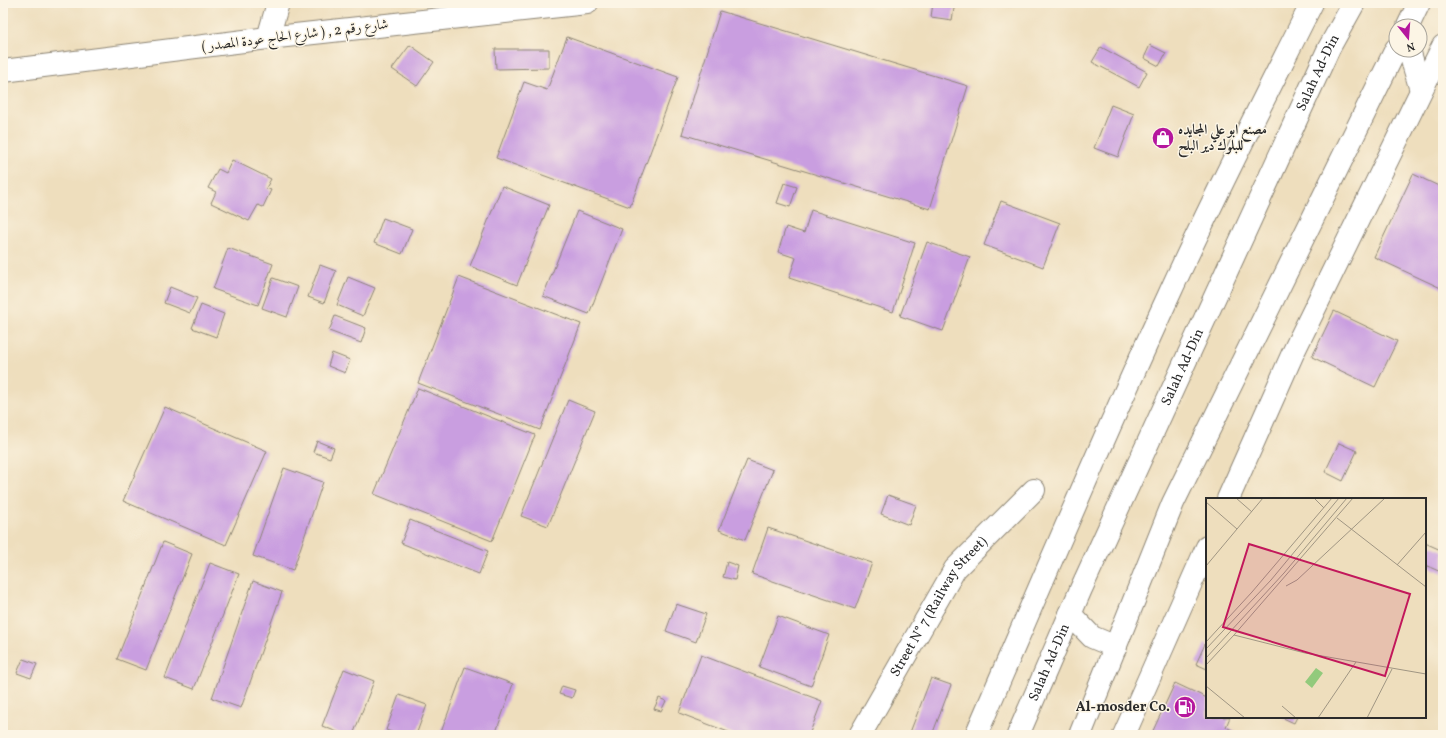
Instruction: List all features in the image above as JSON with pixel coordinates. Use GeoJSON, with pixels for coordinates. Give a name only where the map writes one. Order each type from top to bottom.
{"type":"FeatureCollection","features":[{"type":"Feature","properties":{"kind":"main road"},"geometry":{"type":"LineString","coordinates":[[268,38],[278,3]]}},
{"type":"Feature","properties":{"kind":"main road","name":"شارع رقم 2 , ( شارع الحاج عودة المصدر )"},"geometry":{"type":"LineString","coordinates":[[3,71],[268,38],[587,3]]}},
{"type":"Feature","properties":{"kind":"main road"},"geometry":{"type":"LineString","coordinates":[[976,735],[1088,474],[1168,296],[1254,118],[1312,3]]}},
{"type":"Feature","properties":{"kind":"main road","name":"Salah Ad-Din"},"geometry":{"type":"LineString","coordinates":[[1018,735],[1070,614],[1322,63],[1354,3]]}},
{"type":"Feature","properties":{"kind":"main road"},"geometry":{"type":"LineString","coordinates":[[1412,18],[1419,3]]}},
{"type":"Feature","properties":{"kind":"main road"},"geometry":{"type":"LineString","coordinates":[[1228,498],[1293,353],[1443,46]]}},
{"type":"Feature","properties":{"kind":"main road"},"geometry":{"type":"LineString","coordinates":[[1080,735],[1173,503],[1392,58]]}},
{"type":"Feature","properties":{"kind":"main road"},"geometry":{"type":"LineString","coordinates":[[1411,58],[1421,90]]}},
{"type":"Feature","properties":{"kind":"main road","name":"Street N° 7 (Railway Street)"},"geometry":{"type":"LineString","coordinates":[[860,735],[955,569],[1034,490]]}},
{"type":"Feature","properties":{"kind":"main road"},"geometry":{"type":"LineString","coordinates":[[1124,735],[1206,549]]}},
{"type":"Feature","properties":{"kind":"main road"},"geometry":{"type":"LineString","coordinates":[[1070,614],[1092,637],[1116,647]]}},
{"type":"Feature","properties":{"kind":"building"},"geometry":{"type":"Polygon","coordinates":[[[933,3],[955,3],[952,20],[931,17],[933,3]]]}},
{"type":"Feature","properties":{"kind":"building"},"geometry":{"type":"Polygon","coordinates":[[[720,11],[968,86],[930,209],[682,134],[720,11]]]}},
{"type":"Feature","properties":{"kind":"building"},"geometry":{"type":"Polygon","coordinates":[[[567,37],[678,77],[630,207],[496,158],[524,82],[547,90],[567,37]]]}},
{"type":"Feature","properties":{"kind":"building"},"geometry":{"type":"Polygon","coordinates":[[[410,45],[434,62],[417,86],[392,69],[410,45]]]}},
{"type":"Feature","properties":{"kind":"building"},"geometry":{"type":"Polygon","coordinates":[[[1150,45],[1166,53],[1159,66],[1144,58],[1150,45]]]}},
{"type":"Feature","properties":{"kind":"building"},"geometry":{"type":"Polygon","coordinates":[[[1101,47],[1147,72],[1139,87],[1092,62],[1101,47]]]}},
{"type":"Feature","properties":{"kind":"building"},"geometry":{"type":"Polygon","coordinates":[[[495,49],[549,49],[549,68],[496,69],[495,49]]]}},
{"type":"Feature","properties":{"kind":"building"},"geometry":{"type":"Polygon","coordinates":[[[1111,105],[1134,114],[1118,157],[1094,148],[1111,105]]]}},
{"type":"Feature","properties":{"kind":"building"},"geometry":{"type":"Polygon","coordinates":[[[232,160],[271,179],[266,188],[271,190],[263,207],[258,205],[249,221],[211,203],[216,192],[208,188],[218,169],[226,173],[232,160]]]}},
{"type":"Feature","properties":{"kind":"building"},"geometry":{"type":"Polygon","coordinates":[[[1413,174],[1443,188],[1443,289],[1374,257],[1413,174]]]}},
{"type":"Feature","properties":{"kind":"building"},"geometry":{"type":"Polygon","coordinates":[[[784,183],[797,187],[790,207],[777,203],[784,183]]]}},
{"type":"Feature","properties":{"kind":"building"},"geometry":{"type":"Polygon","coordinates":[[[502,186],[549,205],[517,285],[470,266],[502,186]]]}},
{"type":"Feature","properties":{"kind":"building"},"geometry":{"type":"Polygon","coordinates":[[[1001,201],[1060,223],[1043,267],[984,245],[1001,201]]]}},
{"type":"Feature","properties":{"kind":"building"},"geometry":{"type":"Polygon","coordinates":[[[811,210],[915,243],[893,312],[789,278],[796,258],[778,252],[786,227],[804,233],[811,210]]]}},
{"type":"Feature","properties":{"kind":"building"},"geometry":{"type":"Polygon","coordinates":[[[577,211],[622,229],[589,314],[543,296],[577,211]]]}},
{"type":"Feature","properties":{"kind":"building"},"geometry":{"type":"Polygon","coordinates":[[[383,218],[412,229],[402,254],[374,243],[383,218]]]}},
{"type":"Feature","properties":{"kind":"building"},"geometry":{"type":"Polygon","coordinates":[[[927,242],[970,257],[943,331],[900,316],[927,242]]]}},
{"type":"Feature","properties":{"kind":"building"},"geometry":{"type":"Polygon","coordinates":[[[228,248],[273,264],[258,305],[213,289],[228,248]]]}},
{"type":"Feature","properties":{"kind":"building"},"geometry":{"type":"Polygon","coordinates":[[[320,265],[336,271],[324,303],[308,297],[320,265]]]}},
{"type":"Feature","properties":{"kind":"building"},"geometry":{"type":"Polygon","coordinates":[[[348,277],[375,288],[363,316],[337,305],[348,277]]]}},
{"type":"Feature","properties":{"kind":"building"},"geometry":{"type":"Polygon","coordinates":[[[459,277],[581,324],[540,430],[418,383],[459,277]]]}},
{"type":"Feature","properties":{"kind":"building"},"geometry":{"type":"Polygon","coordinates":[[[273,278],[298,287],[287,317],[262,308],[273,278]]]}},
{"type":"Feature","properties":{"kind":"building"},"geometry":{"type":"Polygon","coordinates":[[[170,287],[197,298],[190,313],[164,303],[170,287]]]}},
{"type":"Feature","properties":{"kind":"building"},"geometry":{"type":"Polygon","coordinates":[[[201,305],[224,314],[216,337],[192,328],[201,305]]]}},
{"type":"Feature","properties":{"kind":"building"},"geometry":{"type":"Polygon","coordinates":[[[1334,311],[1397,341],[1375,387],[1312,357],[1334,311]]]}},
{"type":"Feature","properties":{"kind":"building"},"geometry":{"type":"Polygon","coordinates":[[[335,316],[366,328],[361,343],[329,331],[335,316]]]}},
{"type":"Feature","properties":{"kind":"building"},"geometry":{"type":"Polygon","coordinates":[[[332,353],[350,360],[345,373],[328,366],[332,353]]]}},
{"type":"Feature","properties":{"kind":"building"},"geometry":{"type":"Polygon","coordinates":[[[418,388],[535,435],[492,541],[374,494],[418,388]]]}},
{"type":"Feature","properties":{"kind":"building"},"geometry":{"type":"Polygon","coordinates":[[[568,400],[595,411],[548,526],[521,516],[568,400]]]}},
{"type":"Feature","properties":{"kind":"building"},"geometry":{"type":"Polygon","coordinates":[[[165,407],[267,451],[226,545],[123,501],[165,407]]]}},
{"type":"Feature","properties":{"kind":"building"},"geometry":{"type":"Polygon","coordinates":[[[317,441],[334,448],[330,458],[313,452],[317,441]]]}},
{"type":"Feature","properties":{"kind":"building"},"geometry":{"type":"Polygon","coordinates":[[[1339,443],[1357,451],[1343,481],[1325,472],[1339,443]]]}},
{"type":"Feature","properties":{"kind":"building"},"geometry":{"type":"Polygon","coordinates":[[[747,460],[773,470],[745,540],[719,530],[747,460]]]}},
{"type":"Feature","properties":{"kind":"building"},"geometry":{"type":"Polygon","coordinates":[[[284,468],[323,482],[293,570],[253,556],[284,468]]]}},
{"type":"Feature","properties":{"kind":"building"},"geometry":{"type":"Polygon","coordinates":[[[888,495],[916,505],[909,525],[881,514],[888,495]]]}},
{"type":"Feature","properties":{"kind":"building"},"geometry":{"type":"Polygon","coordinates":[[[410,520],[488,551],[479,574],[401,543],[410,520]]]}},
{"type":"Feature","properties":{"kind":"building"},"geometry":{"type":"Polygon","coordinates":[[[768,528],[872,563],[855,609],[752,574],[768,528]]]}},
{"type":"Feature","properties":{"kind":"building"},"geometry":{"type":"Polygon","coordinates":[[[163,542],[192,554],[146,670],[117,659],[163,542]]]}},
{"type":"Feature","properties":{"kind":"building"},"geometry":{"type":"Polygon","coordinates":[[[1426,543],[1443,551],[1443,573],[1426,565],[1426,543]]]}},
{"type":"Feature","properties":{"kind":"building"},"geometry":{"type":"Polygon","coordinates":[[[727,562],[738,566],[735,580],[723,577],[727,562]]]}},
{"type":"Feature","properties":{"kind":"building"},"geometry":{"type":"Polygon","coordinates":[[[210,563],[239,574],[194,689],[165,678],[210,563]]]}},
{"type":"Feature","properties":{"kind":"building"},"geometry":{"type":"Polygon","coordinates":[[[253,581],[282,592],[241,708],[212,698],[253,581]]]}},
{"type":"Feature","properties":{"kind":"building"},"geometry":{"type":"Polygon","coordinates":[[[676,604],[706,614],[696,642],[666,631],[676,604]]]}},
{"type":"Feature","properties":{"kind":"building"},"geometry":{"type":"Polygon","coordinates":[[[778,616],[829,635],[811,686],[759,667],[778,616]]]}},
{"type":"Feature","properties":{"kind":"building"},"geometry":{"type":"Polygon","coordinates":[[[1205,644],[1206,669],[1196,664],[1205,644]]]}},
{"type":"Feature","properties":{"kind":"building"},"geometry":{"type":"Polygon","coordinates":[[[701,655],[822,701],[809,735],[736,735],[679,713],[701,655]]]}},
{"type":"Feature","properties":{"kind":"building"},"geometry":{"type":"Polygon","coordinates":[[[23,659],[37,664],[31,678],[17,673],[23,659]]]}},
{"type":"Feature","properties":{"kind":"building"},"geometry":{"type":"Polygon","coordinates":[[[465,667],[513,684],[495,735],[440,735],[465,667]]]}},
{"type":"Feature","properties":{"kind":"building"},"geometry":{"type":"Polygon","coordinates":[[[344,669],[374,681],[353,735],[345,735],[322,726],[344,669]]]}},
{"type":"Feature","properties":{"kind":"building"},"geometry":{"type":"Polygon","coordinates":[[[931,678],[951,685],[932,735],[909,735],[931,678]]]}},
{"type":"Feature","properties":{"kind":"building","name":"Al-mosder Co."},"geometry":{"type":"Polygon","coordinates":[[[1175,683],[1206,698],[1206,718],[1230,718],[1226,727],[1242,735],[1151,735],[1175,683]]]}},
{"type":"Feature","properties":{"kind":"building"},"geometry":{"type":"Polygon","coordinates":[[[562,686],[575,690],[572,698],[559,694],[562,686]]]}},
{"type":"Feature","properties":{"kind":"building"},"geometry":{"type":"Polygon","coordinates":[[[399,695],[427,705],[416,735],[399,735],[386,730],[399,695]]]}},
{"type":"Feature","properties":{"kind":"building"},"geometry":{"type":"Polygon","coordinates":[[[659,698],[666,701],[661,711],[654,709],[659,698]]]}},
{"type":"Feature","properties":{"kind":"building"},"geometry":{"type":"Polygon","coordinates":[[[1283,718],[1296,718],[1294,723],[1283,718]]]}},
{"type":"Feature","properties":{"kind":"place","name":"مصنع ابو علي المجايده للبلوك دير البلح"},"geometry":{"type":"Point","coordinates":[1163,138]}},
{"type":"Feature","properties":{"kind":"place","name":"Al-mosder Co."},"geometry":{"type":"Point","coordinates":[1185,707]}}]}
